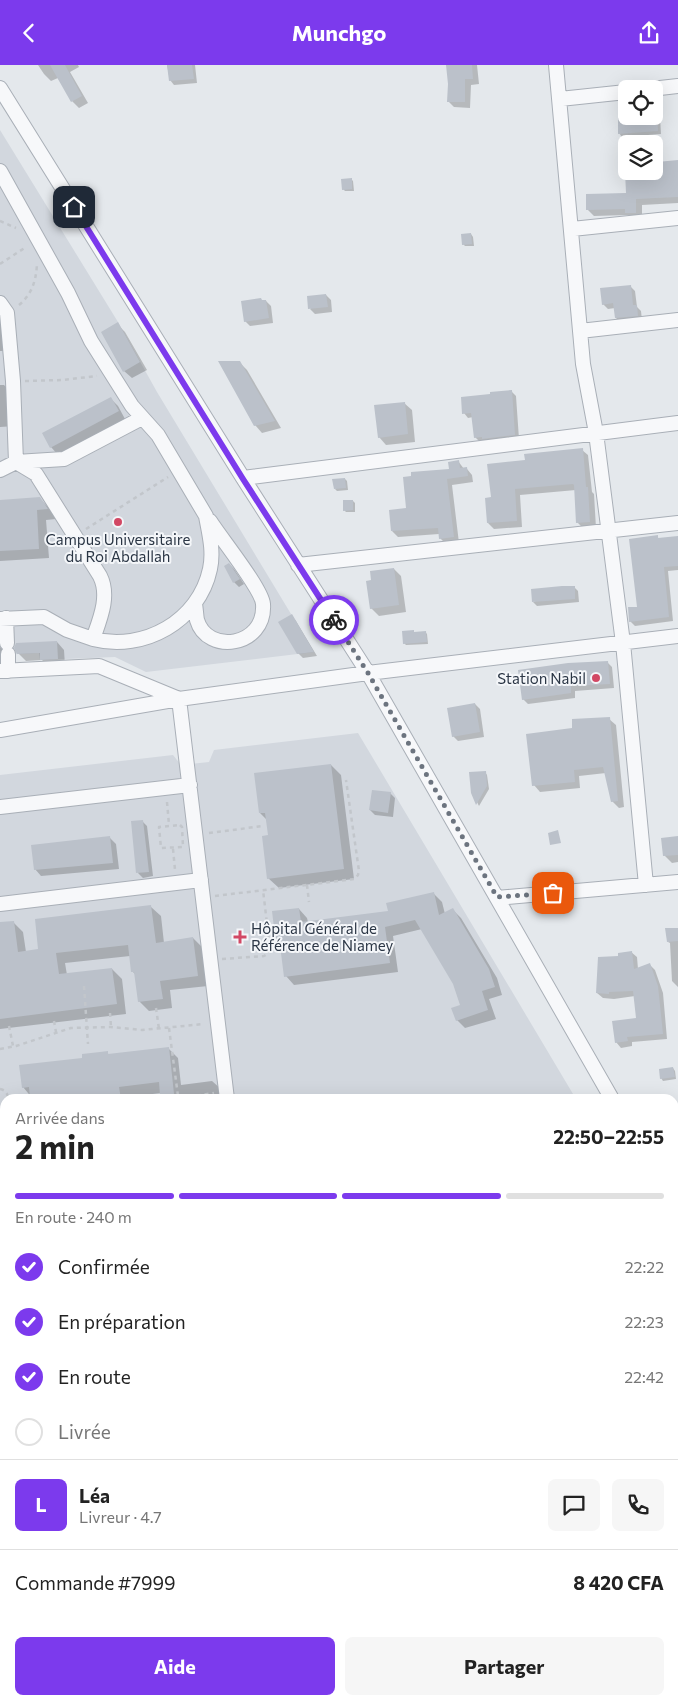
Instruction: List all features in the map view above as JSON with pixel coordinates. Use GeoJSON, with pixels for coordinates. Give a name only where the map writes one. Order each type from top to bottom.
{"type":"FeatureCollection","features":[{"type":"Feature","properties":{"kind":"street"},"geometry":{"type":"LineString","coordinates":[[556,65],[583,364],[596,433],[622,643],[646,885]]}},
{"type":"Feature","properties":{"kind":"street"},"geometry":{"type":"LineString","coordinates":[[663,88],[678,86]]}},
{"type":"Feature","properties":{"kind":"street"},"geometry":{"type":"LineString","coordinates":[[0,89],[243,479],[368,673],[609,1094]]}},
{"type":"Feature","properties":{"kind":"street"},"geometry":{"type":"LineString","coordinates":[[560,99],[618,93]]}},
{"type":"Feature","properties":{"kind":"street"},"geometry":{"type":"LineString","coordinates":[[0,171],[68,293],[91,341],[132,406],[158,435],[206,515],[256,588],[263,603],[262,619],[253,633],[238,641],[222,642],[207,634],[197,621],[195,605]]}},
{"type":"Feature","properties":{"kind":"street"},"geometry":{"type":"LineString","coordinates":[[572,229],[678,218]]}},
{"type":"Feature","properties":{"kind":"street"},"geometry":{"type":"LineString","coordinates":[[3,308],[14,381],[16,462]]}},
{"type":"Feature","properties":{"kind":"street"},"geometry":{"type":"LineString","coordinates":[[580,331],[678,320]]}},
{"type":"Feature","properties":{"kind":"street"},"geometry":{"type":"LineString","coordinates":[[0,469],[16,462],[64,459],[142,417]]}},
{"type":"Feature","properties":{"kind":"street"},"geometry":{"type":"LineString","coordinates":[[243,479],[678,423]]}},
{"type":"Feature","properties":{"kind":"street"},"geometry":{"type":"LineString","coordinates":[[16,462],[36,474],[104,583],[105,593],[101,617],[93,639]]}},
{"type":"Feature","properties":{"kind":"street"},"geometry":{"type":"LineString","coordinates":[[179,699],[99,666],[4,671],[8,649],[3,618],[44,617],[67,630],[107,643],[144,638],[164,631],[181,619],[195,605],[205,587],[211,567],[212,547],[206,515]]}},
{"type":"Feature","properties":{"kind":"street"},"geometry":{"type":"LineString","coordinates":[[298,565],[678,523]]}},
{"type":"Feature","properties":{"kind":"street"},"geometry":{"type":"LineString","coordinates":[[0,730],[179,699],[368,673],[678,636]]}},
{"type":"Feature","properties":{"kind":"street"},"geometry":{"type":"LineString","coordinates":[[179,699],[190,785],[187,833],[201,880],[226,1094]]}},
{"type":"Feature","properties":{"kind":"street"},"geometry":{"type":"LineString","coordinates":[[0,807],[190,785]]}},
{"type":"Feature","properties":{"kind":"street"},"geometry":{"type":"LineString","coordinates":[[0,904],[201,880]]}},
{"type":"Feature","properties":{"kind":"street"},"geometry":{"type":"LineString","coordinates":[[497,897],[678,882]]}},
{"type":"Feature","properties":{"kind":"path"},"geometry":{"type":"LineString","coordinates":[[0,221],[18,229]]}},
{"type":"Feature","properties":{"kind":"path"},"geometry":{"type":"LineString","coordinates":[[0,263],[40,241]]}},
{"type":"Feature","properties":{"kind":"path"},"geometry":{"type":"LineString","coordinates":[[3,308],[24,301],[30,293],[37,264]]}},
{"type":"Feature","properties":{"kind":"path"},"geometry":{"type":"LineString","coordinates":[[14,381],[62,380],[100,376]]}},
{"type":"Feature","properties":{"kind":"path"},"geometry":{"type":"LineString","coordinates":[[74,537],[178,470]]}},
{"type":"Feature","properties":{"kind":"path"},"geometry":{"type":"LineString","coordinates":[[214,896],[355,879],[359,871],[346,781]]}},
{"type":"Feature","properties":{"kind":"path"},"geometry":{"type":"LineString","coordinates":[[166,788],[169,825]]}},
{"type":"Feature","properties":{"kind":"path"},"geometry":{"type":"LineString","coordinates":[[187,833],[182,848],[160,848],[158,827],[181,825],[187,833],[187,852]]}},
{"type":"Feature","properties":{"kind":"path"},"geometry":{"type":"LineString","coordinates":[[187,833],[263,826]]}},
{"type":"Feature","properties":{"kind":"path"},"geometry":{"type":"LineString","coordinates":[[307,885],[309,902]]}},
{"type":"Feature","properties":{"kind":"path"},"geometry":{"type":"LineString","coordinates":[[221,959],[264,956],[269,953],[263,890]]}},
{"type":"Feature","properties":{"kind":"path"},"geometry":{"type":"LineString","coordinates":[[84,987],[88,1044]]}},
{"type":"Feature","properties":{"kind":"path"},"geometry":{"type":"LineString","coordinates":[[156,1008],[159,1029]]}},
{"type":"Feature","properties":{"kind":"path"},"geometry":{"type":"LineString","coordinates":[[110,1013],[111,1027]]}},
{"type":"Feature","properties":{"kind":"path"},"geometry":{"type":"LineString","coordinates":[[54,1021],[56,1033]]}},
{"type":"Feature","properties":{"kind":"path"},"geometry":{"type":"LineString","coordinates":[[0,1049],[13,1047],[71,1028],[111,1027],[142,1030],[218,1022]]}},
{"type":"Feature","properties":{"kind":"path"},"geometry":{"type":"LineString","coordinates":[[10,1027],[13,1047]]}},
{"type":"Feature","properties":{"kind":"path"},"geometry":{"type":"LineString","coordinates":[[168,1028],[178,1094]]}},
{"type":"Feature","properties":{"kind":"shaded area","name":"Campus Universitaire du Roi Abdallah"},"geometry":{"type":"Polygon","coordinates":[[[0,130],[118,322],[157,392],[314,652],[146,672],[115,657],[40,660],[39,653],[0,655],[0,130]]]}},
{"type":"Feature","properties":{"kind":"shaded area","name":"Hôpital Général de Référence de Niamey"},"geometry":{"type":"Polygon","coordinates":[[[358,733],[573,1094],[0,1094],[0,775],[173,755],[181,765],[209,762],[214,750],[358,733]]]}},
{"type":"Feature","properties":{"kind":"building"},"geometry":{"type":"Polygon","coordinates":[[[50,65],[65,65],[82,96],[71,102],[50,65]]]}},
{"type":"Feature","properties":{"kind":"building"},"geometry":{"type":"Polygon","coordinates":[[[167,65],[192,65],[194,79],[169,81],[167,65]]]}},
{"type":"Feature","properties":{"kind":"building"},"geometry":{"type":"Polygon","coordinates":[[[446,65],[472,65],[473,79],[465,79],[465,102],[447,102],[446,65]]]}},
{"type":"Feature","properties":{"kind":"building"},"geometry":{"type":"Polygon","coordinates":[[[618,125],[658,125],[658,131],[618,134],[618,125]]]}},
{"type":"Feature","properties":{"kind":"building"},"geometry":{"type":"Polygon","coordinates":[[[678,160],[678,197],[636,199],[636,213],[625,213],[625,209],[586,210],[586,194],[626,193],[625,180],[663,180],[663,161],[678,160]]]}},
{"type":"Feature","properties":{"kind":"building"},"geometry":{"type":"Polygon","coordinates":[[[352,178],[352,189],[342,190],[341,179],[352,178]]]}},
{"type":"Feature","properties":{"kind":"building"},"geometry":{"type":"Polygon","coordinates":[[[471,233],[472,244],[462,245],[461,234],[471,233]]]}},
{"type":"Feature","properties":{"kind":"building"},"geometry":{"type":"Polygon","coordinates":[[[631,285],[633,305],[637,305],[638,316],[615,318],[613,303],[602,305],[600,288],[631,285]]]}},
{"type":"Feature","properties":{"kind":"building"},"geometry":{"type":"Polygon","coordinates":[[[326,294],[328,307],[308,309],[307,296],[326,294]]]}},
{"type":"Feature","properties":{"kind":"building"},"geometry":{"type":"Polygon","coordinates":[[[261,298],[266,300],[269,318],[244,322],[241,301],[261,298]]]}},
{"type":"Feature","properties":{"kind":"building"},"geometry":{"type":"Polygon","coordinates":[[[118,322],[140,362],[123,372],[101,332],[118,322]]]}},
{"type":"Feature","properties":{"kind":"building"},"geometry":{"type":"Polygon","coordinates":[[[218,361],[240,361],[275,421],[254,426],[218,361]]]}},
{"type":"Feature","properties":{"kind":"building"},"geometry":{"type":"Polygon","coordinates":[[[512,390],[515,435],[482,439],[482,437],[474,438],[471,413],[462,414],[461,397],[512,390]]]}},
{"type":"Feature","properties":{"kind":"building"},"geometry":{"type":"Polygon","coordinates":[[[111,397],[119,411],[50,448],[42,433],[111,397]]]}},
{"type":"Feature","properties":{"kind":"building"},"geometry":{"type":"Polygon","coordinates":[[[405,402],[408,434],[378,438],[374,405],[405,402]]]}},
{"type":"Feature","properties":{"kind":"building"},"geometry":{"type":"Polygon","coordinates":[[[583,448],[590,522],[576,523],[573,484],[515,489],[517,521],[487,523],[485,498],[491,497],[487,464],[525,460],[524,454],[583,448]]]}},
{"type":"Feature","properties":{"kind":"building"},"geometry":{"type":"Polygon","coordinates":[[[459,460],[460,468],[467,467],[468,476],[447,479],[454,537],[439,539],[438,528],[391,531],[389,510],[406,508],[403,477],[411,476],[411,472],[449,469],[448,462],[459,460]]]}},
{"type":"Feature","properties":{"kind":"building"},"geometry":{"type":"Polygon","coordinates":[[[345,478],[346,488],[334,489],[332,479],[345,478]]]}},
{"type":"Feature","properties":{"kind":"building"},"geometry":{"type":"Polygon","coordinates":[[[40,497],[48,509],[37,510],[39,549],[0,551],[0,500],[40,497]]]}},
{"type":"Feature","properties":{"kind":"building"},"geometry":{"type":"Polygon","coordinates":[[[343,500],[353,500],[353,510],[343,511],[343,500]]]}},
{"type":"Feature","properties":{"kind":"building"},"geometry":{"type":"Polygon","coordinates":[[[658,535],[658,538],[678,536],[678,566],[664,567],[669,617],[629,622],[628,607],[637,607],[629,539],[658,535]]]}},
{"type":"Feature","properties":{"kind":"building"},"geometry":{"type":"Polygon","coordinates":[[[229,563],[240,579],[233,583],[224,566],[229,563]]]}},
{"type":"Feature","properties":{"kind":"building"},"geometry":{"type":"Polygon","coordinates":[[[394,568],[399,605],[370,609],[366,581],[371,580],[370,571],[394,568]]]}},
{"type":"Feature","properties":{"kind":"building"},"geometry":{"type":"Polygon","coordinates":[[[575,586],[575,599],[532,602],[531,589],[575,586]]]}},
{"type":"Feature","properties":{"kind":"building"},"geometry":{"type":"Polygon","coordinates":[[[292,614],[314,652],[297,654],[278,622],[292,614]]]}},
{"type":"Feature","properties":{"kind":"building"},"geometry":{"type":"Polygon","coordinates":[[[414,630],[414,632],[426,631],[427,642],[403,644],[402,631],[414,630]]]}},
{"type":"Feature","properties":{"kind":"building"},"geometry":{"type":"Polygon","coordinates":[[[57,641],[58,659],[40,660],[40,653],[17,654],[14,648],[16,643],[57,641]]]}},
{"type":"Feature","properties":{"kind":"building"},"geometry":{"type":"Polygon","coordinates":[[[608,661],[610,684],[571,686],[571,693],[522,700],[518,670],[568,663],[608,661]]]}},
{"type":"Feature","properties":{"kind":"building"},"geometry":{"type":"Polygon","coordinates":[[[475,703],[480,732],[452,737],[447,708],[475,703]]]}},
{"type":"Feature","properties":{"kind":"building"},"geometry":{"type":"Polygon","coordinates":[[[610,717],[618,801],[611,802],[603,767],[574,770],[575,782],[532,786],[526,734],[572,728],[572,719],[610,717]]]}},
{"type":"Feature","properties":{"kind":"building"},"geometry":{"type":"Polygon","coordinates":[[[331,764],[344,869],[267,879],[262,836],[268,835],[265,813],[259,813],[254,773],[331,764]]]}},
{"type":"Feature","properties":{"kind":"building"},"geometry":{"type":"Polygon","coordinates":[[[486,771],[487,786],[476,805],[471,793],[469,772],[486,771]]]}},
{"type":"Feature","properties":{"kind":"building"},"geometry":{"type":"Polygon","coordinates":[[[372,790],[391,792],[388,813],[369,810],[372,790]]]}},
{"type":"Feature","properties":{"kind":"building"},"geometry":{"type":"Polygon","coordinates":[[[143,820],[149,872],[136,873],[131,821],[143,820]]]}},
{"type":"Feature","properties":{"kind":"building"},"geometry":{"type":"Polygon","coordinates":[[[558,830],[561,843],[550,845],[548,833],[558,830]]]}},
{"type":"Feature","properties":{"kind":"building"},"geometry":{"type":"Polygon","coordinates":[[[110,836],[113,863],[34,870],[31,845],[110,836]]]}},
{"type":"Feature","properties":{"kind":"building"},"geometry":{"type":"Polygon","coordinates":[[[678,836],[678,855],[663,856],[661,838],[678,836]]]}},
{"type":"Feature","properties":{"kind":"building"},"geometry":{"type":"Polygon","coordinates":[[[434,892],[439,915],[453,908],[489,969],[495,987],[482,991],[488,1010],[456,1021],[451,1008],[460,1005],[453,984],[415,920],[385,927],[390,963],[284,977],[280,945],[276,945],[272,911],[299,908],[301,922],[388,911],[386,903],[434,892]]]}},
{"type":"Feature","properties":{"kind":"building"},"geometry":{"type":"Polygon","coordinates":[[[151,905],[156,943],[193,937],[198,976],[160,981],[163,999],[138,1002],[134,972],[131,972],[128,945],[56,953],[59,974],[112,968],[117,1004],[0,1019],[0,922],[14,921],[18,952],[38,949],[35,919],[151,905]]]}},
{"type":"Feature","properties":{"kind":"building"},"geometry":{"type":"Polygon","coordinates":[[[665,928],[678,928],[678,941],[667,942],[665,928]]]}},
{"type":"Feature","properties":{"kind":"building"},"geometry":{"type":"Polygon","coordinates":[[[632,951],[634,969],[650,963],[658,986],[663,1034],[627,1037],[628,1041],[615,1043],[612,1021],[636,1018],[633,991],[609,992],[609,994],[596,993],[598,957],[618,956],[618,953],[632,951]]]}},
{"type":"Feature","properties":{"kind":"building"},"geometry":{"type":"Polygon","coordinates":[[[169,1047],[174,1094],[160,1094],[159,1082],[119,1087],[120,1094],[30,1094],[29,1087],[22,1088],[19,1065],[82,1058],[82,1054],[108,1051],[108,1054],[169,1047]]]}},
{"type":"Feature","properties":{"kind":"building"},"geometry":{"type":"Polygon","coordinates":[[[673,1067],[675,1077],[660,1079],[659,1069],[673,1067]]]}},
{"type":"Feature","properties":{"kind":"way so far"},"geometry":{"type":"LineString","coordinates":[[334,620],[368,673],[497,897],[553,893]]}},
{"type":"Feature","properties":{"kind":"place","name":"Campus Universitaire du Roi Abdallah"},"geometry":{"type":"Point","coordinates":[118,522]}},
{"type":"Feature","properties":{"kind":"place","name":"Station Nabil"},"geometry":{"type":"Point","coordinates":[596,678]}},
{"type":"Feature","properties":{"kind":"place","name":"Hôpital Général de Référence de Niamey"},"geometry":{"type":"Point","coordinates":[240,937]}},
{"type":"Feature","properties":{"kind":"route"},"geometry":{"type":"LineString","coordinates":[[74,207],[243,479],[334,620]]}}]}
